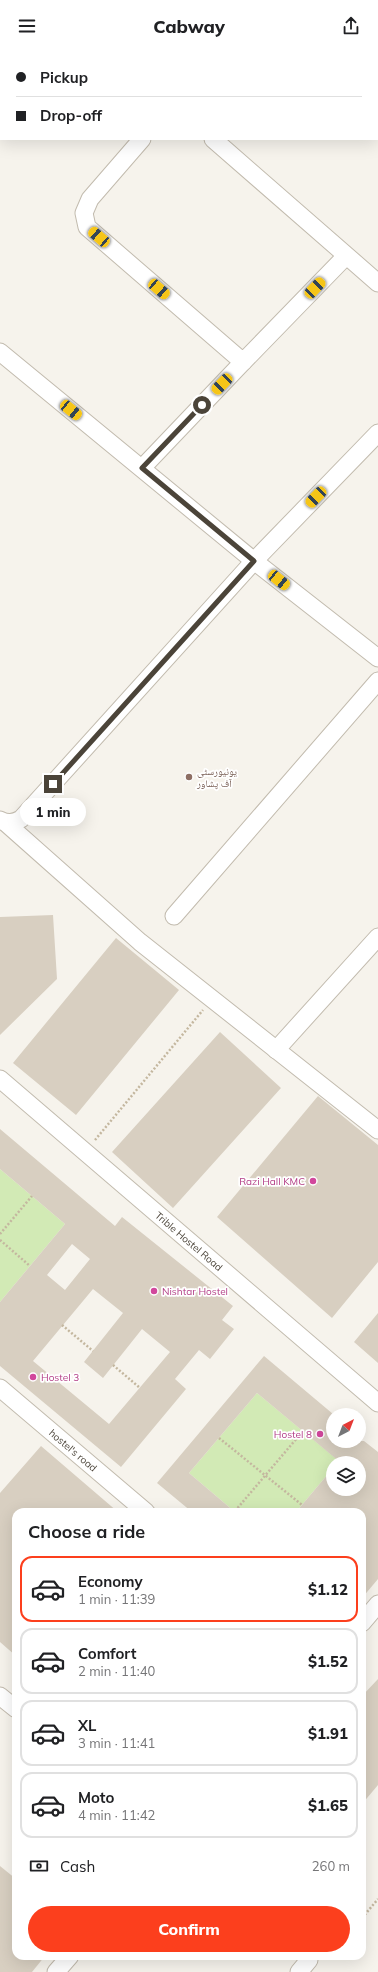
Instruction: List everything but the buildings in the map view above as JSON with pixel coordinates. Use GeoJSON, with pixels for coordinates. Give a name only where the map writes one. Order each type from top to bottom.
{"type":"FeatureCollection","features":[{"type":"Feature","properties":{"kind":"street"},"geometry":{"type":"LineString","coordinates":[[141,140],[90,199],[84,212],[87,227],[243,362]]}},
{"type":"Feature","properties":{"kind":"street"},"geometry":{"type":"LineString","coordinates":[[214,140],[378,283]]}},
{"type":"Feature","properties":{"kind":"street"},"geometry":{"type":"LineString","coordinates":[[142,468],[346,256]]}},
{"type":"Feature","properties":{"kind":"street"},"geometry":{"type":"LineString","coordinates":[[0,352],[254,561],[378,658]]}},
{"type":"Feature","properties":{"kind":"street"},"geometry":{"type":"LineString","coordinates":[[3,821],[14,823],[21,819],[254,561],[378,433]]}},
{"type":"Feature","properties":{"kind":"street"},"geometry":{"type":"LineString","coordinates":[[174,916],[378,681]]}},
{"type":"Feature","properties":{"kind":"street"},"geometry":{"type":"LineString","coordinates":[[3,821],[140,942],[378,1130]]}},
{"type":"Feature","properties":{"kind":"street"},"geometry":{"type":"LineString","coordinates":[[276,1050],[378,937]]}},
{"type":"Feature","properties":{"kind":"street","name":"Trible Hostel Road"},"geometry":{"type":"LineString","coordinates":[[0,1079],[378,1403]]}},
{"type":"Feature","properties":{"kind":"street","name":"hostel's road"},"geometry":{"type":"LineString","coordinates":[[0,1388],[141,1508]]}},
{"type":"Feature","properties":{"kind":"street"},"geometry":{"type":"LineString","coordinates":[[366,1618],[378,1604]]}},
{"type":"Feature","properties":{"kind":"street"},"geometry":{"type":"LineString","coordinates":[[0,1696],[12,1706]]}},
{"type":"Feature","properties":{"kind":"street"},"geometry":{"type":"LineString","coordinates":[[56,1972],[66,1960]]}},
{"type":"Feature","properties":{"kind":"street"},"geometry":{"type":"LineString","coordinates":[[299,1972],[309,1960]]}},
{"type":"Feature","properties":{"kind":"path"},"geometry":{"type":"LineString","coordinates":[[85,1152],[212,999]]}},
{"type":"Feature","properties":{"kind":"path"},"geometry":{"type":"LineString","coordinates":[[0,1234],[32,1196]]}},
{"type":"Feature","properties":{"kind":"path"},"geometry":{"type":"LineString","coordinates":[[0,1240],[30,1266]]}},
{"type":"Feature","properties":{"kind":"path"},"geometry":{"type":"LineString","coordinates":[[62,1325],[93,1351]]}},
{"type":"Feature","properties":{"kind":"path"},"geometry":{"type":"LineString","coordinates":[[114,1365],[140,1388]]}},
{"type":"Feature","properties":{"kind":"path"},"geometry":{"type":"LineString","coordinates":[[237,1508],[303,1431]]}},
{"type":"Feature","properties":{"kind":"path"},"geometry":{"type":"LineString","coordinates":[[218,1438],[302,1505]]}},
{"type":"Feature","properties":{"kind":"path"},"geometry":{"type":"LineString","coordinates":[[366,1913],[378,1899]]}},
{"type":"Feature","properties":{"kind":"green space"},"geometry":{"type":"Polygon","coordinates":[[[0,1169],[65,1224],[0,1302],[0,1169]]]}},
{"type":"Feature","properties":{"kind":"green space"},"geometry":{"type":"Polygon","coordinates":[[[257,1393],[333,1456],[326,1456],[326,1476],[299,1508],[230,1508],[189,1473],[257,1393]]]}},
{"type":"Feature","properties":{"kind":"place","name":"یونیورسٹی آف پشاور"},"geometry":{"type":"Point","coordinates":[189,777]}},
{"type":"Feature","properties":{"kind":"place","name":"Razi Hall KMC"},"geometry":{"type":"Point","coordinates":[313,1181]}},
{"type":"Feature","properties":{"kind":"place","name":"Nishtar Hostel"},"geometry":{"type":"Point","coordinates":[154,1291]}},
{"type":"Feature","properties":{"kind":"place","name":"Hostel 3"},"geometry":{"type":"Point","coordinates":[33,1377]}},
{"type":"Feature","properties":{"kind":"place","name":"Hostel 8"},"geometry":{"type":"Point","coordinates":[320,1434]}},
{"type":"Feature","properties":{"kind":"route"},"geometry":{"type":"LineString","coordinates":[[53,784],[254,561],[142,468],[202,405]]}}]}
